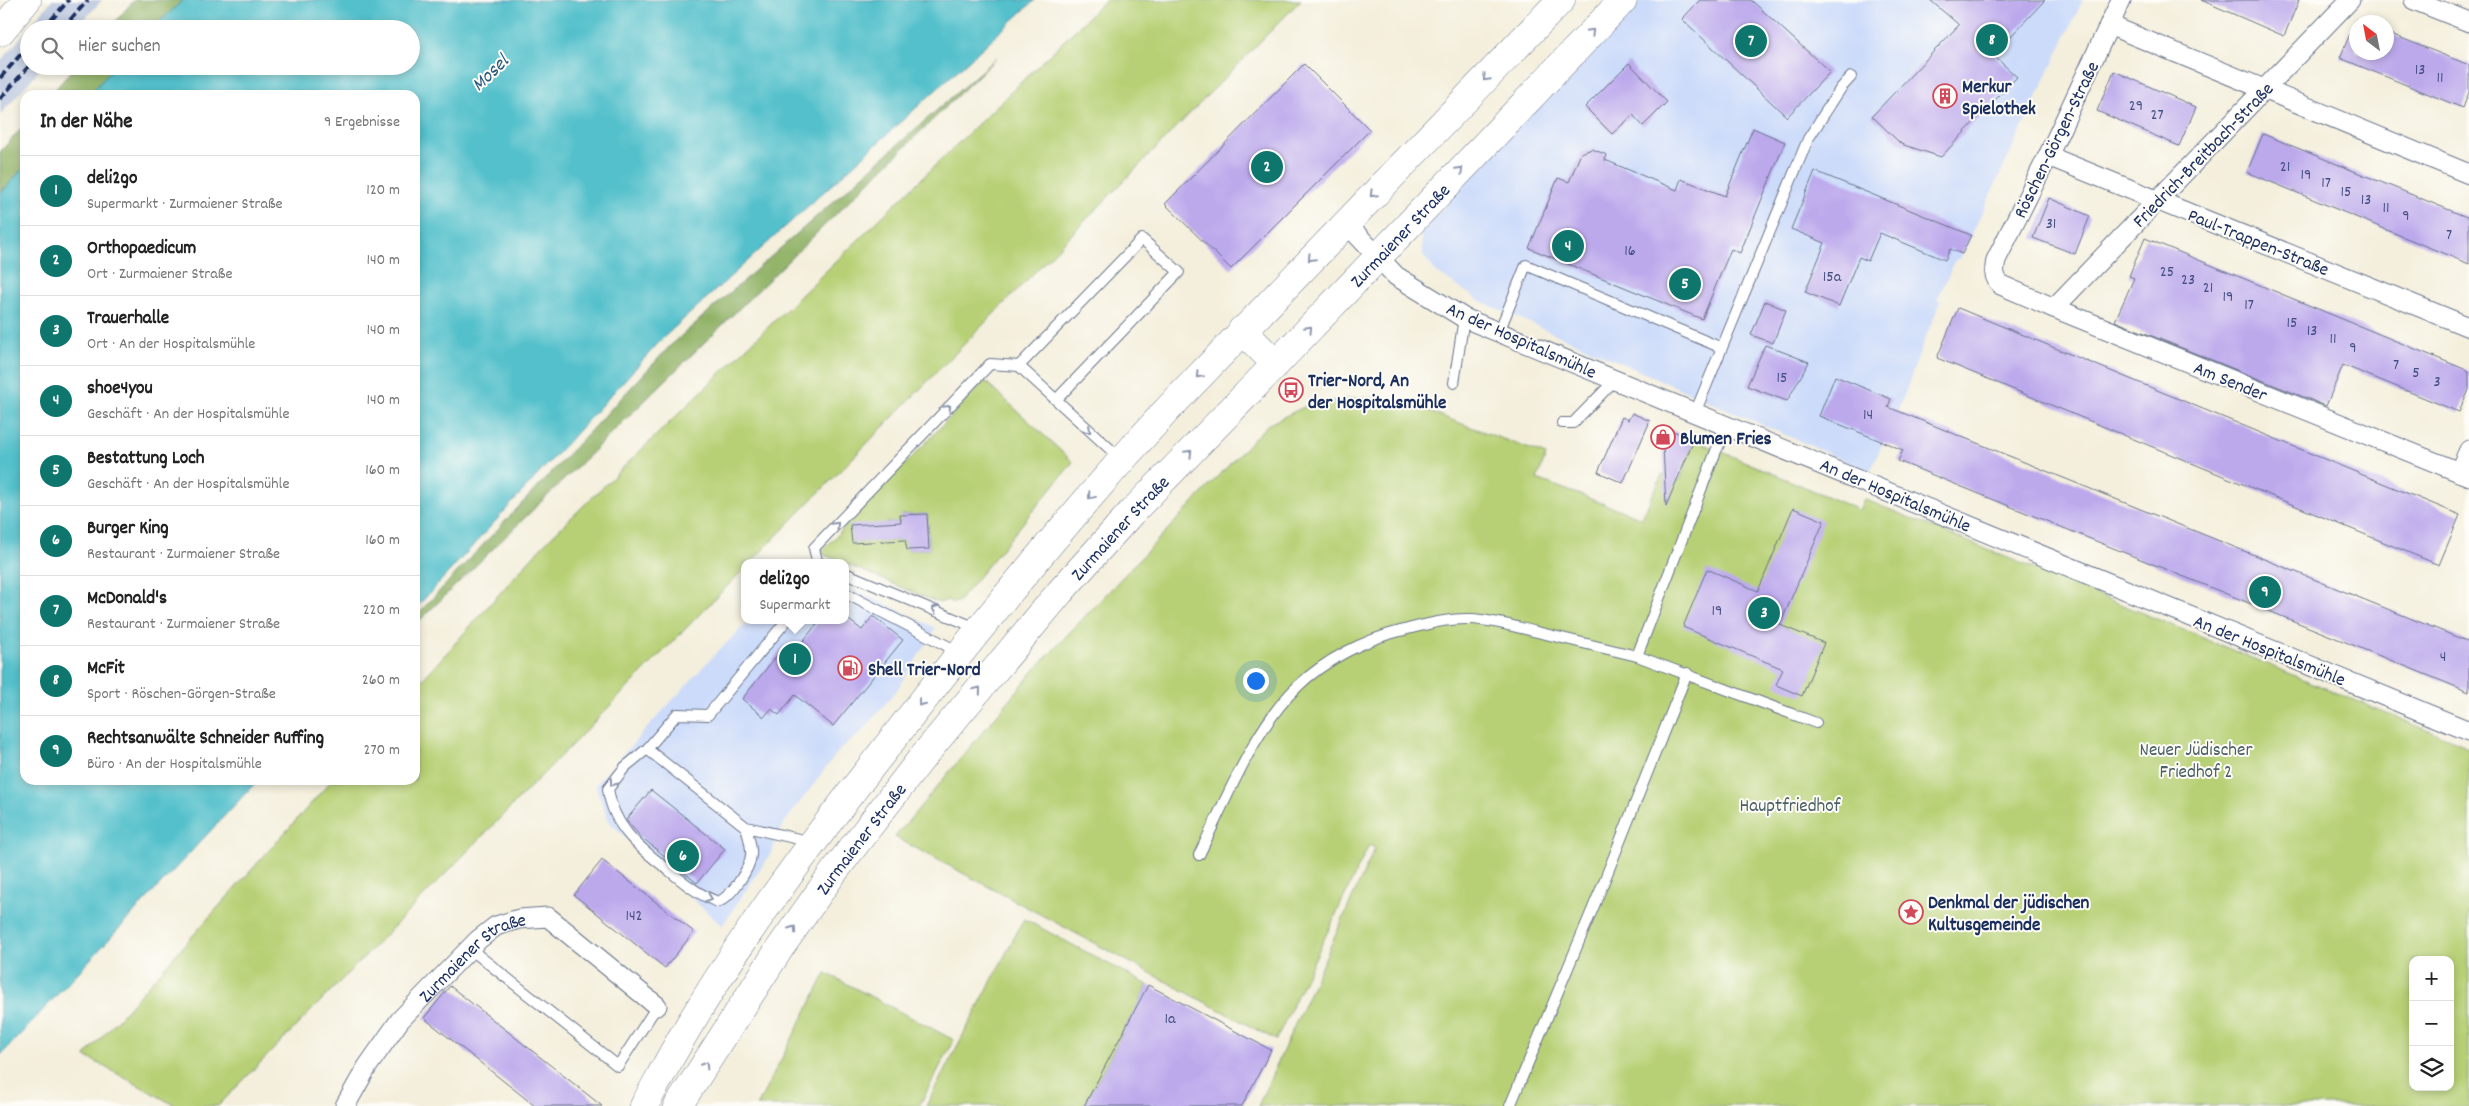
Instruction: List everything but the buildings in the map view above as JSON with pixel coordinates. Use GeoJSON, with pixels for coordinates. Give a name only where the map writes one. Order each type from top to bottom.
{"type":"FeatureCollection","features":[{"type":"Feature","properties":{"kind":"main road"},"geometry":{"type":"LineString","coordinates":[[0,32],[27,0]]}},
{"type":"Feature","properties":{"kind":"main road","name":"Zurmaiener Straße"},"geometry":{"type":"LineString","coordinates":[[644,1106],[696,1014],[813,843],[960,653],[1122,460],[1345,222],[1561,0]]}},
{"type":"Feature","properties":{"kind":"main road","name":"Zurmaiener Straße"},"geometry":{"type":"LineString","coordinates":[[678,1106],[785,941],[833,873],[925,754],[1060,592],[1130,513],[1276,364],[1623,0]]}},
{"type":"Feature","properties":{"kind":"main road"},"geometry":{"type":"LineString","coordinates":[[1242,330],[1276,364]]}},
{"type":"Feature","properties":{"kind":"street","name":"Röschen-Görgen-Straße"},"geometry":{"type":"LineString","coordinates":[[1995,279],[1996,260],[2048,156],[2121,0]]}},
{"type":"Feature","properties":{"kind":"street","name":"Friedrich-Breitbach-Straße"},"geometry":{"type":"LineString","coordinates":[[2054,308],[2350,0]]}},
{"type":"Feature","properties":{"kind":"street"},"geometry":{"type":"LineString","coordinates":[[2414,0],[2469,22]]}},
{"type":"Feature","properties":{"kind":"street"},"geometry":{"type":"LineString","coordinates":[[2109,25],[2469,174]]}},
{"type":"Feature","properties":{"kind":"street","name":"Paul-Trappen-Straße"},"geometry":{"type":"LineString","coordinates":[[2048,156],[2158,199],[2469,327]]}},
{"type":"Feature","properties":{"kind":"street","name":"An der Hospitalsmühle"},"geometry":{"type":"LineString","coordinates":[[1345,222],[1396,276],[1464,318],[2469,731]]}},
{"type":"Feature","properties":{"kind":"street","name":"Am Sender"},"geometry":{"type":"LineString","coordinates":[[1995,279],[2001,285],[2054,308],[2464,474]]}},
{"type":"Feature","properties":{"kind":"street"},"geometry":{"type":"LineString","coordinates":[[2464,474],[2469,450]]}},
{"type":"Feature","properties":{"kind":"street","name":"Zurmaiener Straße"},"geometry":{"type":"LineString","coordinates":[[345,1106],[367,1067],[400,1020],[469,948],[496,926],[519,918],[548,917],[657,1006]]}},
{"type":"Feature","properties":{"kind":"lane"},"geometry":{"type":"LineString","coordinates":[[1695,413],[1808,139],[1841,88],[1852,77]]}},
{"type":"Feature","properties":{"kind":"lane"},"geometry":{"type":"LineString","coordinates":[[1019,366],[1142,238],[1179,272],[1056,400]]}},
{"type":"Feature","properties":{"kind":"lane"},"geometry":{"type":"LineString","coordinates":[[1499,332],[1526,265],[1722,348]]}},
{"type":"Feature","properties":{"kind":"lane"},"geometry":{"type":"LineString","coordinates":[[1454,383],[1464,318]]}},
{"type":"Feature","properties":{"kind":"lane"},"geometry":{"type":"LineString","coordinates":[[817,559],[814,548],[990,364],[1019,366],[1122,460]]}},
{"type":"Feature","properties":{"kind":"lane"},"geometry":{"type":"LineString","coordinates":[[1562,423],[1573,423],[1614,380]]}},
{"type":"Feature","properties":{"kind":"lane"},"geometry":{"type":"LineString","coordinates":[[1637,656],[1716,451],[1728,426]]}},
{"type":"Feature","properties":{"kind":"lane"},"geometry":{"type":"LineString","coordinates":[[849,575],[980,629]]}},
{"type":"Feature","properties":{"kind":"lane"},"geometry":{"type":"LineString","coordinates":[[849,595],[960,653]]}},
{"type":"Feature","properties":{"kind":"lane"},"geometry":{"type":"LineString","coordinates":[[1199,855],[1239,774],[1277,709],[1298,685],[1326,664],[1356,648],[1387,634],[1420,626],[1471,619],[1506,625],[1637,656],[1687,673],[1816,723]]}},
{"type":"Feature","properties":{"kind":"lane"},"geometry":{"type":"LineString","coordinates":[[746,827],[752,854],[740,879],[727,898],[718,902],[698,894],[634,843],[618,821],[610,805],[608,789],[625,767],[647,749],[677,714],[708,715],[784,624]]}},
{"type":"Feature","properties":{"kind":"lane"},"geometry":{"type":"LineString","coordinates":[[1510,1106],[1601,889],[1687,673]]}},
{"type":"Feature","properties":{"kind":"lane"},"geometry":{"type":"LineString","coordinates":[[647,749],[746,827],[813,843]]}},
{"type":"Feature","properties":{"kind":"lane"},"geometry":{"type":"LineString","coordinates":[[469,948],[618,1066],[657,1006]]}},
{"type":"Feature","properties":{"kind":"shaded area"},"geometry":{"type":"Polygon","coordinates":[[[52,0],[102,0],[84,20],[35,20],[52,0]]]}},
{"type":"Feature","properties":{"kind":"shaded area"},"geometry":{"type":"Polygon","coordinates":[[[1641,0],[2083,0],[1960,259],[1956,259],[1937,300],[1941,301],[1923,343],[1904,396],[1870,472],[1480,301],[1437,273],[1423,256],[1421,233],[1500,145],[1641,0]]]}},
{"type":"Feature","properties":{"kind":"shaded area"},"geometry":{"type":"Polygon","coordinates":[[[20,38],[20,75],[35,75],[0,115],[0,62],[20,38]]]}},
{"type":"Feature","properties":{"kind":"shaded area"},"geometry":{"type":"Polygon","coordinates":[[[849,587],[936,628],[896,691],[861,733],[841,748],[785,822],[771,853],[722,926],[610,823],[595,785],[713,656],[746,624],[849,624],[849,587]]]}},
{"type":"Feature","properties":{"kind":"green space"},"geometry":{"type":"Polygon","coordinates":[[[134,0],[183,0],[162,20],[117,20],[134,0]]]}},
{"type":"Feature","properties":{"kind":"green space"},"geometry":{"type":"Polygon","coordinates":[[[1106,0],[1301,0],[754,559],[741,559],[741,572],[218,1106],[176,1106],[85,1056],[328,785],[420,785],[420,682],[544,544],[1106,0]]]}},
{"type":"Feature","properties":{"kind":"green space"},"geometry":{"type":"Polygon","coordinates":[[[997,57],[420,620],[420,612],[672,344],[997,57]]]}},
{"type":"Feature","properties":{"kind":"green space"},"geometry":{"type":"Polygon","coordinates":[[[68,75],[107,75],[93,90],[54,90],[68,75]]]}},
{"type":"Feature","properties":{"kind":"green space"},"geometry":{"type":"Polygon","coordinates":[[[20,130],[20,172],[0,194],[0,152],[20,130]]]}},
{"type":"Feature","properties":{"kind":"green space"},"geometry":{"type":"Polygon","coordinates":[[[985,381],[1073,462],[958,602],[952,603],[948,600],[939,603],[849,565],[849,559],[834,559],[820,553],[985,381]],[[927,514],[901,515],[901,522],[886,523],[887,541],[905,540],[907,550],[929,549],[927,514]]]}},
{"type":"Feature","properties":{"kind":"green space","name":"Hauptfriedhof"},"geometry":{"type":"Polygon","coordinates":[[[1354,398],[1381,398],[1409,404],[1546,455],[1537,479],[1642,518],[1662,475],[1680,480],[1694,440],[1859,510],[1864,499],[2469,747],[2469,1106],[1258,1106],[1375,848],[1369,845],[1276,1040],[895,837],[1037,667],[1267,425],[1310,404],[1354,398]]]}},
{"type":"Feature","properties":{"kind":"green space"},"geometry":{"type":"Polygon","coordinates":[[[1024,919],[1148,985],[1084,1106],[926,1106],[1024,919]]]}},
{"type":"Feature","properties":{"kind":"green space"},"geometry":{"type":"Polygon","coordinates":[[[826,973],[954,1040],[919,1106],[757,1106],[826,973]]]}},
{"type":"Feature","properties":{"kind":"water","name":"Mosel"},"geometry":{"type":"Polygon","coordinates":[[[183,0],[1035,0],[664,337],[420,604],[420,90],[93,90],[107,75],[420,75],[420,20],[162,20],[183,0]]]}},
{"type":"Feature","properties":{"kind":"water"},"geometry":{"type":"Polygon","coordinates":[[[20,172],[20,785],[253,785],[0,1056],[0,194],[20,172]]]}},
{"type":"Feature","properties":{"kind":"railway"},"geometry":{"type":"LineString","coordinates":[[51,20],[69,0]]}},
{"type":"Feature","properties":{"kind":"railway"},"geometry":{"type":"LineString","coordinates":[[70,20],[88,0]]}},
{"type":"Feature","properties":{"kind":"railway"},"geometry":{"type":"LineString","coordinates":[[0,78],[20,55]]}},
{"type":"Feature","properties":{"kind":"railway"},"geometry":{"type":"LineString","coordinates":[[0,99],[21,75]]}},
{"type":"Feature","properties":{"kind":"place","name":"McFit"},"geometry":{"type":"Point","coordinates":[1992,40]}},
{"type":"Feature","properties":{"kind":"place","name":"McDonald's"},"geometry":{"type":"Point","coordinates":[1751,41]}},
{"type":"Feature","properties":{"kind":"place","name":"Merkur Spielothek"},"geometry":{"type":"Point","coordinates":[1945,96]}},
{"type":"Feature","properties":{"kind":"place","name":"Orthopaedicum"},"geometry":{"type":"Point","coordinates":[1267,167]}},
{"type":"Feature","properties":{"kind":"place","name":"shoe4you"},"geometry":{"type":"Point","coordinates":[1568,246]}},
{"type":"Feature","properties":{"kind":"place","name":"Bestattung Loch"},"geometry":{"type":"Point","coordinates":[1685,284]}},
{"type":"Feature","properties":{"kind":"place","name":"Trier-Nord, An der Hospitalsmühle"},"geometry":{"type":"Point","coordinates":[1291,390]}},
{"type":"Feature","properties":{"kind":"place","name":"Blumen Fries"},"geometry":{"type":"Point","coordinates":[1663,437]}},
{"type":"Feature","properties":{"kind":"place","name":"Rechtsanwälte Schneider Ruffing"},"geometry":{"type":"Point","coordinates":[2265,592]}},
{"type":"Feature","properties":{"kind":"place","name":"Trauerhalle"},"geometry":{"type":"Point","coordinates":[1764,613]}},
{"type":"Feature","properties":{"kind":"place","name":"deli2go"},"geometry":{"type":"Point","coordinates":[795,659]}},
{"type":"Feature","properties":{"kind":"place","name":"Shell Trier-Nord"},"geometry":{"type":"Point","coordinates":[850,668]}},
{"type":"Feature","properties":{"kind":"place","name":"Burger King"},"geometry":{"type":"Point","coordinates":[683,856]}},
{"type":"Feature","properties":{"kind":"place","name":"Denkmal der jüdischen Kultusgemeinde"},"geometry":{"type":"Point","coordinates":[1911,912]}},
{"type":"Feature","properties":{"kind":"park label","name":"Neuer Jüdischer Friedhof 2"},"geometry":{"type":"Point","coordinates":[2196,759]}}]}
